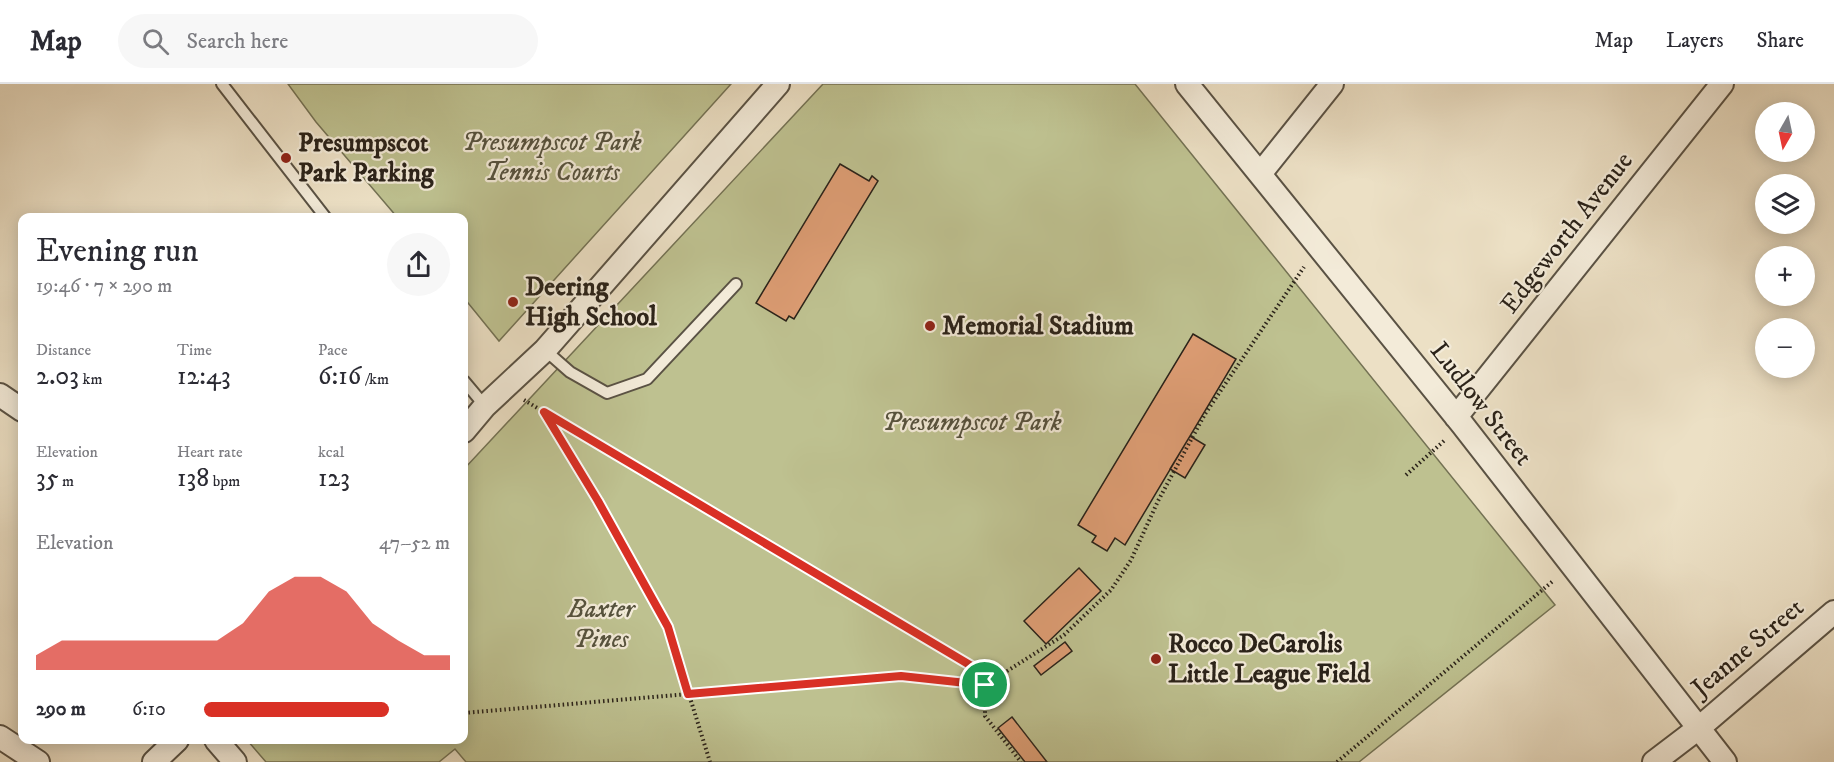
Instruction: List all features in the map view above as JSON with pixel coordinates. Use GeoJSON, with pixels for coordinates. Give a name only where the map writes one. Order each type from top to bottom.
{"type":"FeatureCollection","features":[{"type":"Feature","properties":{"kind":"street"},"geometry":{"type":"LineString","coordinates":[[468,426],[485,406],[545,350],[778,84]]}},
{"type":"Feature","properties":{"kind":"street","name":"Ludlow Street"},"geometry":{"type":"LineString","coordinates":[[1187,84],[1459,421],[1700,727],[1725,762]]}},
{"type":"Feature","properties":{"kind":"street"},"geometry":{"type":"LineString","coordinates":[[1260,174],[1332,84]]}},
{"type":"Feature","properties":{"kind":"street","name":"Edgeworth Avenue"},"geometry":{"type":"LineString","coordinates":[[1459,421],[1722,84]]}},
{"type":"Feature","properties":{"kind":"street"},"geometry":{"type":"LineString","coordinates":[[0,395],[18,407]]}},
{"type":"Feature","properties":{"kind":"street","name":"Jeanne Street"},"geometry":{"type":"LineString","coordinates":[[1654,762],[1700,727],[1834,612]]}},
{"type":"Feature","properties":{"kind":"street"},"geometry":{"type":"LineString","coordinates":[[0,737],[38,762]]}},
{"type":"Feature","properties":{"kind":"street"},"geometry":{"type":"LineString","coordinates":[[154,762],[173,744]]}},
{"type":"Feature","properties":{"kind":"street"},"geometry":{"type":"LineString","coordinates":[[219,744],[235,762]]}},
{"type":"Feature","properties":{"kind":"lane"},"geometry":{"type":"LineString","coordinates":[[222,84],[322,213]]}},
{"type":"Feature","properties":{"kind":"lane"},"geometry":{"type":"LineString","coordinates":[[545,350],[570,372],[607,393],[647,379],[736,284]]}},
{"type":"Feature","properties":{"kind":"lane"},"geometry":{"type":"LineString","coordinates":[[468,386],[485,406]]}},
{"type":"Feature","properties":{"kind":"path"},"geometry":{"type":"LineString","coordinates":[[468,713],[901,676],[985,685],[1064,635],[1111,590],[1131,560],[1158,501],[1205,414],[1318,246]]}},
{"type":"Feature","properties":{"kind":"path"},"geometry":{"type":"LineString","coordinates":[[504,388],[980,671],[985,685],[985,716],[1021,762]]}},
{"type":"Feature","properties":{"kind":"path"},"geometry":{"type":"LineString","coordinates":[[544,412],[598,501],[668,627],[710,762]]}},
{"type":"Feature","properties":{"kind":"path"},"geometry":{"type":"LineString","coordinates":[[1406,475],[1459,421]]}},
{"type":"Feature","properties":{"kind":"path"},"geometry":{"type":"LineString","coordinates":[[1337,762],[1511,619],[1572,565]]}},
{"type":"Feature","properties":{"kind":"green space","name":"Deering High School"},"geometry":{"type":"Polygon","coordinates":[[[288,84],[731,84],[499,341],[468,303],[468,213],[394,213],[316,122],[288,84]]]}},
{"type":"Feature","properties":{"kind":"green space","name":"Presumpscot Park"},"geometry":{"type":"Polygon","coordinates":[[[823,84],[1135,84],[1555,605],[1359,762],[466,762],[455,749],[439,762],[266,762],[250,744],[468,744],[468,465],[823,84]]]}},
{"type":"Feature","properties":{"kind":"building"},"geometry":{"type":"Polygon","coordinates":[[[840,164],[869,181],[872,176],[878,181],[794,319],[789,316],[786,321],[756,303],[840,164]]]}},
{"type":"Feature","properties":{"kind":"building"},"geometry":{"type":"Polygon","coordinates":[[[1193,334],[1236,359],[1125,545],[1115,538],[1107,551],[1092,542],[1096,536],[1078,525],[1193,334]]]}},
{"type":"Feature","properties":{"kind":"building"},"geometry":{"type":"Polygon","coordinates":[[[1190,436],[1205,445],[1185,478],[1170,469],[1190,436]]]}},
{"type":"Feature","properties":{"kind":"building"},"geometry":{"type":"Polygon","coordinates":[[[1079,568],[1101,591],[1046,644],[1024,621],[1079,568]]]}},
{"type":"Feature","properties":{"kind":"building"},"geometry":{"type":"Polygon","coordinates":[[[1065,642],[1072,651],[1041,675],[1034,666],[1065,642]]]}},
{"type":"Feature","properties":{"kind":"building"},"geometry":{"type":"Polygon","coordinates":[[[1012,717],[1047,762],[1025,762],[998,728],[1012,717]]]}},
{"type":"Feature","properties":{"kind":"place","name":"Presumpscot Park Parking"},"geometry":{"type":"Point","coordinates":[286,158]}},
{"type":"Feature","properties":{"kind":"place","name":"Deering High School"},"geometry":{"type":"Point","coordinates":[513,302]}},
{"type":"Feature","properties":{"kind":"place","name":"Memorial Stadium"},"geometry":{"type":"Point","coordinates":[930,326]}},
{"type":"Feature","properties":{"kind":"place","name":"Rocco DeCarolis Little League Field"},"geometry":{"type":"Point","coordinates":[1156,659]}},
{"type":"Feature","properties":{"kind":"route"},"geometry":{"type":"LineString","coordinates":[[544,412],[980,671],[985,685],[901,676],[688,694],[668,627],[598,501],[544,412]]}},
{"type":"Feature","properties":{"kind":"park label","name":"Presumpscot Park Tennis Courts"},"geometry":{"type":"Point","coordinates":[552,157]}},
{"type":"Feature","properties":{"kind":"park label","name":"Baxter Pines"},"geometry":{"type":"Point","coordinates":[601,624]}}]}
